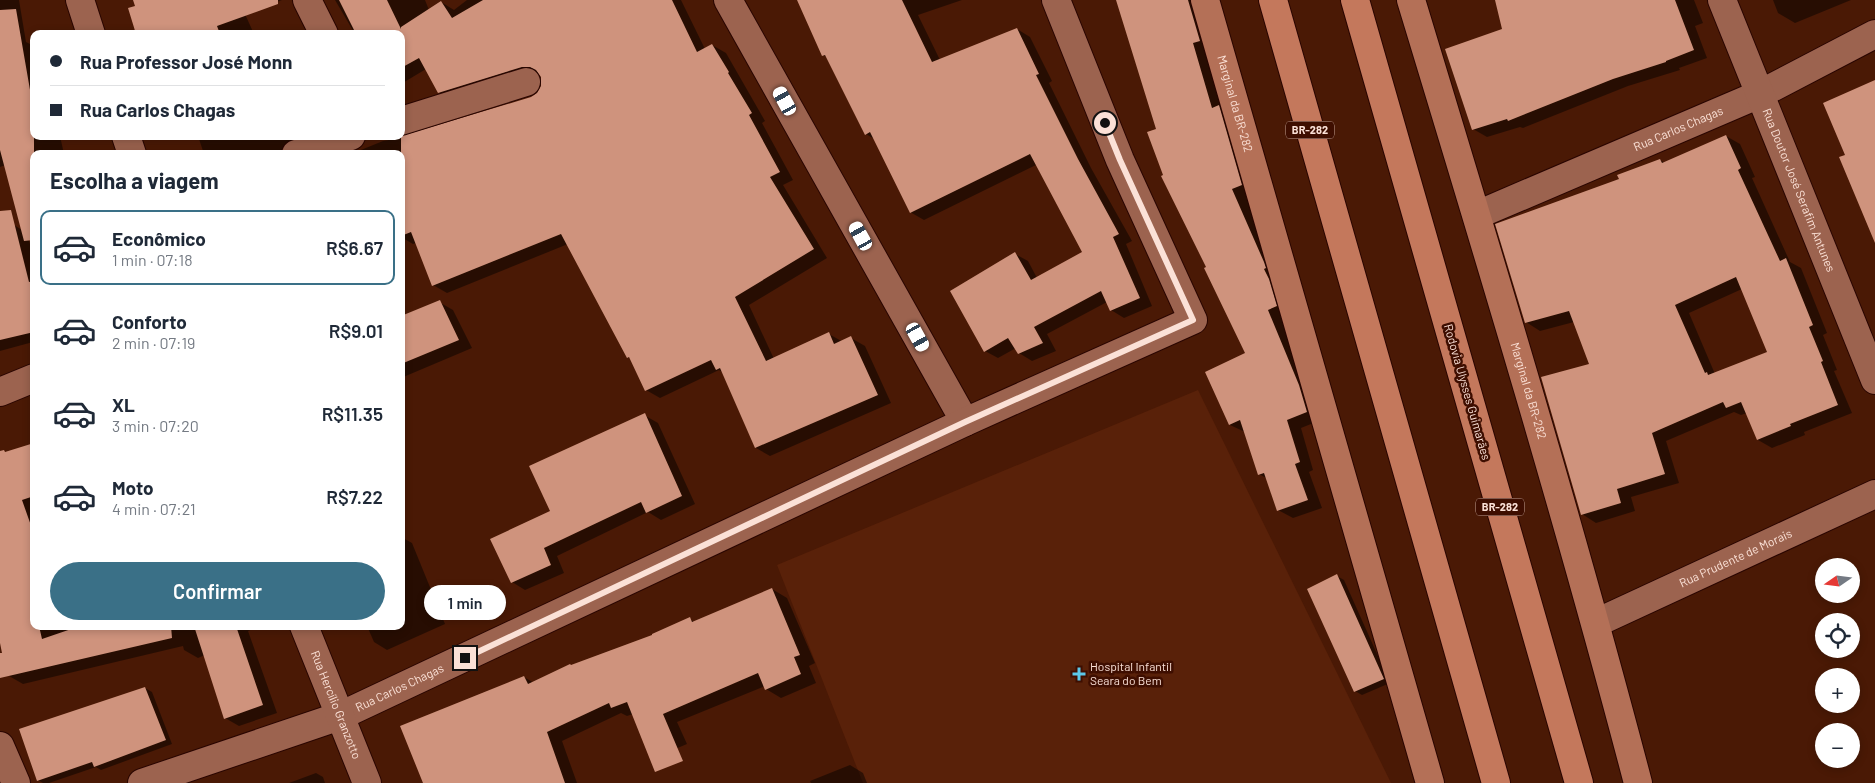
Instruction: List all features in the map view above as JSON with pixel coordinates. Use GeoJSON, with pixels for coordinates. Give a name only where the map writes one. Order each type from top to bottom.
{"type":"FeatureCollection","features":[{"type":"Feature","properties":{"kind":"highway","name":"BR-282"},"geometry":{"type":"LineString","coordinates":[[1273,0],[1496,783]]}},
{"type":"Feature","properties":{"kind":"highway","name":"Rodovia Ulysses Guimarães"},"geometry":{"type":"LineString","coordinates":[[1354,0],[1580,783]]}},
{"type":"Feature","properties":{"kind":"main road","name":"Marginal da BR-282"},"geometry":{"type":"LineString","coordinates":[[1205,0],[1430,783]]}},
{"type":"Feature","properties":{"kind":"main road","name":"Marginal da BR-282"},"geometry":{"type":"LineString","coordinates":[[1411,0],[1477,215],[1596,623],[1638,783]]}},
{"type":"Feature","properties":{"kind":"street"},"geometry":{"type":"LineString","coordinates":[[80,0],[91,30]]}},
{"type":"Feature","properties":{"kind":"street"},"geometry":{"type":"LineString","coordinates":[[307,0],[322,30]]}},
{"type":"Feature","properties":{"kind":"street"},"geometry":{"type":"LineString","coordinates":[[728,0],[965,422]]}},
{"type":"Feature","properties":{"kind":"street","name":"Rua Carlos Chagas"},"geometry":{"type":"LineString","coordinates":[[142,783],[340,716],[965,422],[1193,320],[1120,160],[1056,0]]}},
{"type":"Feature","properties":{"kind":"street","name":"Rua Doutor José Serafim Antunes"},"geometry":{"type":"LineString","coordinates":[[1722,0],[1875,380]]}},
{"type":"Feature","properties":{"kind":"street","name":"Rua Carlos Chagas"},"geometry":{"type":"LineString","coordinates":[[1477,215],[1760,94],[1875,34]]}},
{"type":"Feature","properties":{"kind":"street"},"geometry":{"type":"LineString","coordinates":[[405,120],[526,82]]}},
{"type":"Feature","properties":{"kind":"street"},"geometry":{"type":"LineString","coordinates":[[308,150],[339,140]]}},
{"type":"Feature","properties":{"kind":"street"},"geometry":{"type":"LineString","coordinates":[[0,392],[30,380]]}},
{"type":"Feature","properties":{"kind":"street","name":"Rua Prudente de Morais"},"geometry":{"type":"LineString","coordinates":[[1596,623],[1875,494]]}},
{"type":"Feature","properties":{"kind":"street","name":"Rua Hercílio Granzotto"},"geometry":{"type":"LineString","coordinates":[[306,630],[367,783]]}},
{"type":"Feature","properties":{"kind":"street"},"geometry":{"type":"LineString","coordinates":[[0,746],[16,783]]}},
{"type":"Feature","properties":{"kind":"shaded area","name":"Hospital Infantil Seara do Bem"},"geometry":{"type":"Polygon","coordinates":[[[1198,390],[1391,783],[863,783],[777,565],[1198,390]]]}},
{"type":"Feature","properties":{"kind":"building"},"geometry":{"type":"Polygon","coordinates":[[[133,0],[278,0],[278,4],[217,26],[218,30],[135,30],[128,8],[135,6],[133,0]]]}},
{"type":"Feature","properties":{"kind":"building"},"geometry":{"type":"Polygon","coordinates":[[[339,0],[387,0],[401,29],[401,27],[441,1],[452,18],[483,0],[672,0],[697,52],[712,44],[729,72],[752,113],[749,115],[780,172],[770,177],[814,249],[735,297],[766,361],[829,332],[834,344],[851,336],[878,395],[755,448],[720,368],[716,370],[711,360],[645,391],[629,357],[627,358],[561,234],[432,286],[411,232],[405,234],[405,150],[401,150],[401,140],[405,140],[405,135],[531,97],[537,93],[541,86],[541,77],[536,70],[530,67],[522,67],[438,93],[419,58],[405,66],[405,30],[354,30],[339,0]]]}},
{"type":"Feature","properties":{"kind":"building"},"geometry":{"type":"Polygon","coordinates":[[[797,0],[902,0],[932,62],[1017,28],[1039,74],[1036,75],[1078,159],[1119,234],[1113,237],[1140,298],[1110,311],[1101,291],[1034,327],[1043,343],[1018,354],[1008,338],[984,352],[950,291],[1015,252],[1031,280],[1082,252],[1030,154],[910,213],[870,132],[865,135],[825,55],[822,56],[797,0]]]}},
{"type":"Feature","properties":{"kind":"building"},"geometry":{"type":"Polygon","coordinates":[[[1116,0],[1188,0],[1200,41],[1193,43],[1212,108],[1219,105],[1242,185],[1232,189],[1264,262],[1266,268],[1264,269],[1277,306],[1268,310],[1299,385],[1307,412],[1287,420],[1300,462],[1295,464],[1308,500],[1277,511],[1264,473],[1258,475],[1240,420],[1229,425],[1205,372],[1245,353],[1204,268],[1206,267],[1161,176],[1163,175],[1147,132],[1156,129],[1116,0]]]}},
{"type":"Feature","properties":{"kind":"building"},"geometry":{"type":"Polygon","coordinates":[[[1495,0],[1675,0],[1694,50],[1666,62],[1613,79],[1508,121],[1507,119],[1472,130],[1445,49],[1502,29],[1495,0]]]}},
{"type":"Feature","properties":{"kind":"building"},"geometry":{"type":"Polygon","coordinates":[[[16,9],[30,90],[30,140],[34,140],[34,150],[30,150],[30,240],[24,241],[0,150],[0,10],[16,9]]]}},
{"type":"Feature","properties":{"kind":"building"},"geometry":{"type":"Polygon","coordinates":[[[1875,80],[1875,243],[1839,157],[1845,155],[1823,103],[1875,80]]]}},
{"type":"Feature","properties":{"kind":"building"},"geometry":{"type":"Polygon","coordinates":[[[1726,135],[1741,168],[1738,170],[1780,261],[1786,258],[1813,325],[1809,327],[1838,405],[1790,424],[1791,426],[1757,440],[1741,402],[1726,408],[1723,402],[1652,433],[1665,474],[1617,489],[1621,503],[1581,515],[1541,377],[1589,364],[1569,311],[1525,323],[1495,224],[1619,179],[1617,175],[1660,159],[1662,163],[1726,135]],[[1736,277],[1675,305],[1705,373],[1707,372],[1708,375],[1767,352],[1736,277]]]}},
{"type":"Feature","properties":{"kind":"building"},"geometry":{"type":"Polygon","coordinates":[[[11,210],[30,282],[30,333],[0,340],[0,211],[11,210]]]}},
{"type":"Feature","properties":{"kind":"building"},"geometry":{"type":"Polygon","coordinates":[[[440,300],[459,340],[405,362],[405,314],[440,300]]]}},
{"type":"Feature","properties":{"kind":"building"},"geometry":{"type":"Polygon","coordinates":[[[645,413],[682,496],[646,513],[641,502],[544,548],[551,565],[511,583],[490,539],[550,511],[529,466],[645,413]]]}},
{"type":"Feature","properties":{"kind":"building"},"geometry":{"type":"Polygon","coordinates":[[[30,444],[30,497],[22,500],[30,523],[30,630],[40,630],[42,639],[68,630],[171,630],[172,638],[0,678],[0,653],[2,653],[0,643],[0,451],[4,450],[5,452],[30,444]]]}},
{"type":"Feature","properties":{"kind":"building"},"geometry":{"type":"Polygon","coordinates":[[[1337,574],[1384,679],[1354,692],[1307,589],[1337,574]]]}},
{"type":"Feature","properties":{"kind":"building"},"geometry":{"type":"Polygon","coordinates":[[[772,588],[800,655],[794,657],[801,674],[765,690],[758,673],[663,714],[683,761],[655,772],[627,702],[611,708],[609,703],[547,732],[565,783],[423,783],[400,726],[524,676],[528,684],[570,664],[652,635],[690,617],[692,622],[772,588]]]}},
{"type":"Feature","properties":{"kind":"building"},"geometry":{"type":"Polygon","coordinates":[[[195,630],[237,630],[263,705],[224,719],[195,630]]]}},
{"type":"Feature","properties":{"kind":"building"},"geometry":{"type":"Polygon","coordinates":[[[145,687],[166,740],[94,767],[92,762],[37,781],[19,729],[145,687]]]}},
{"type":"Feature","properties":{"kind":"place","name":"Hospital Infantil Seara do Bem"},"geometry":{"type":"Point","coordinates":[1079,674]}},
{"type":"Feature","properties":{"kind":"route"},"geometry":{"type":"LineString","coordinates":[[465,658],[965,422],[1193,320],[1105,123]]}}]}
